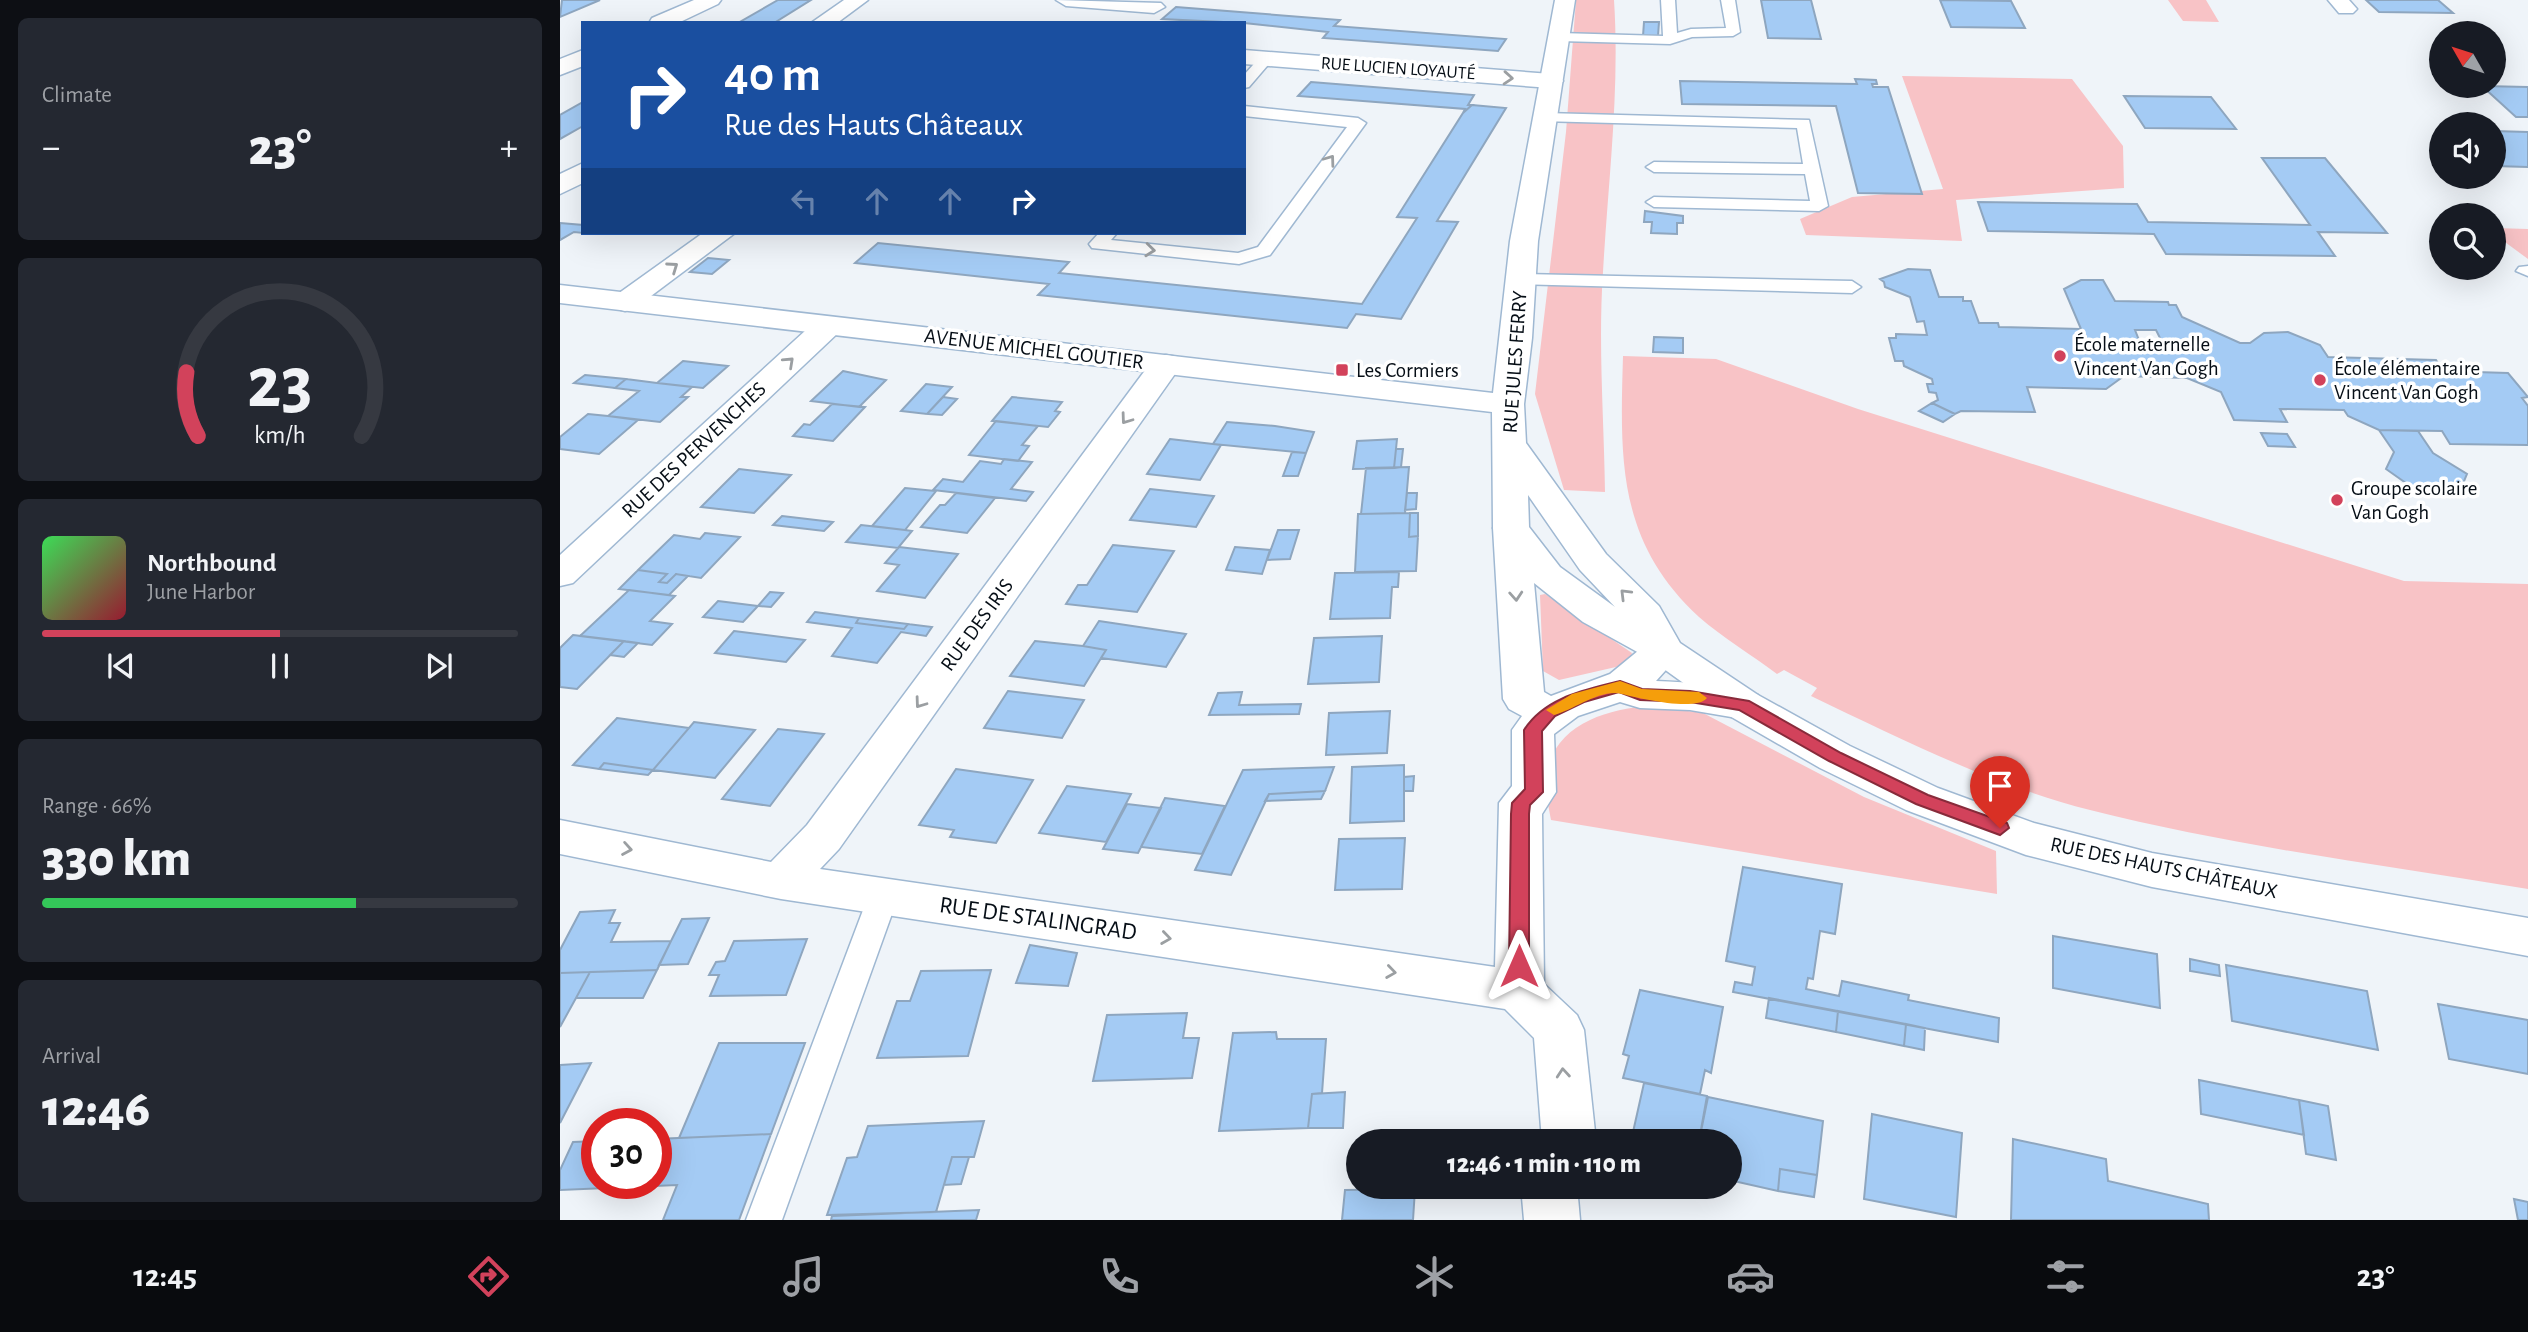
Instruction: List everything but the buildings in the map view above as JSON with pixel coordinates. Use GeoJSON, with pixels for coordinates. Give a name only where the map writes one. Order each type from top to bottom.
{"type":"FeatureCollection","features":[{"type":"Feature","properties":{"kind":"street"},"geometry":{"type":"LineString","coordinates":[[665,21],[712,0]]}},
{"type":"Feature","properties":{"kind":"street"},"geometry":{"type":"LineString","coordinates":[[825,21],[859,0]]}},
{"type":"Feature","properties":{"kind":"street"},"geometry":{"type":"LineString","coordinates":[[1066,0],[1158,4]]}},
{"type":"Feature","properties":{"kind":"street","name":"RUE JULES FERRY"},"geometry":{"type":"LineString","coordinates":[[1541,721],[1524,699],[1511,528],[1508,404],[1524,241],[1565,0]]}},
{"type":"Feature","properties":{"kind":"street"},"geometry":{"type":"LineString","coordinates":[[1137,21],[1158,4]]}},
{"type":"Feature","properties":{"kind":"street"},"geometry":{"type":"LineString","coordinates":[[560,68],[581,58]]}},
{"type":"Feature","properties":{"kind":"street","name":"RUE LUCIEN LOYAUTÉ"},"geometry":{"type":"LineString","coordinates":[[1255,58],[1551,81]]}},
{"type":"Feature","properties":{"kind":"street"},"geometry":{"type":"LineString","coordinates":[[560,186],[581,173]]}},
{"type":"Feature","properties":{"kind":"street"},"geometry":{"type":"LineString","coordinates":[[625,302],[718,235]]}},
{"type":"Feature","properties":{"kind":"street","name":"AVENUE MICHEL GOUTIER"},"geometry":{"type":"LineString","coordinates":[[560,294],[1508,404]]}},
{"type":"Feature","properties":{"kind":"street","name":"RUE DES PERVENCHES"},"geometry":{"type":"LineString","coordinates":[[560,575],[828,326]]}},
{"type":"Feature","properties":{"kind":"street","name":"RUE DES IRIS"},"geometry":{"type":"LineString","coordinates":[[781,881],[823,836],[1166,364]]}},
{"type":"Feature","properties":{"kind":"street","name":"RUE DES HAUTS CHÂTEAUX"},"geometry":{"type":"LineString","coordinates":[[1508,442],[1593,562],[1645,615],[1664,650]]}},
{"type":"Feature","properties":{"kind":"street","name":"RUE DES HAUTS CHÂTEAUX"},"geometry":{"type":"LineString","coordinates":[[1511,528],[1547,575],[1597,613],[1664,650],[1743,705],[1835,757],[1922,799],[2026,838],[2152,870],[2528,937]]}},
{"type":"Feature","properties":{"kind":"street","name":"RUE DES HAUTS CHÂTEAUX"},"geometry":{"type":"LineString","coordinates":[[1541,721],[1578,698],[1620,687],[1648,667],[1664,650]]}},
{"type":"Feature","properties":{"kind":"street","name":"RUE DES HAUTS CHÂTEAUX"},"geometry":{"type":"LineString","coordinates":[[1620,687],[1640,694],[1690,696],[1743,705]]}},
{"type":"Feature","properties":{"kind":"street"},"geometry":{"type":"LineString","coordinates":[[1541,721],[1534,792],[1521,803],[1520,814],[1518,991],[1559,1030],[1568,1129]]}},
{"type":"Feature","properties":{"kind":"street","name":"RUE DE STALINGRAD"},"geometry":{"type":"LineString","coordinates":[[560,837],[781,881],[1518,991]]}},
{"type":"Feature","properties":{"kind":"street"},"geometry":{"type":"LineString","coordinates":[[1550,1199],[1552,1220]]}},
{"type":"Feature","properties":{"kind":"lane"},"geometry":{"type":"LineString","coordinates":[[1668,0],[1670,40]]}},
{"type":"Feature","properties":{"kind":"lane"},"geometry":{"type":"LineString","coordinates":[[1560,37],[1670,40],[1691,33],[1734,32],[1728,0]]}},
{"type":"Feature","properties":{"kind":"lane"},"geometry":{"type":"LineString","coordinates":[[1246,80],[1255,58]]}},
{"type":"Feature","properties":{"kind":"lane"},"geometry":{"type":"LineString","coordinates":[[1106,235],[1098,244],[1239,259],[1264,251],[1358,123],[1246,111]]}},
{"type":"Feature","properties":{"kind":"lane"},"geometry":{"type":"LineString","coordinates":[[1545,118],[1657,120],[1657,135],[1807,137],[1819,206],[1654,202]]}},
{"type":"Feature","properties":{"kind":"lane"},"geometry":{"type":"LineString","coordinates":[[1654,167],[1813,169]]}},
{"type":"Feature","properties":{"kind":"lane"},"geometry":{"type":"LineString","coordinates":[[1521,280],[1852,286]]}},
{"type":"Feature","properties":{"kind":"lane"},"geometry":{"type":"LineString","coordinates":[[764,1220],[883,897]]}},
{"type":"Feature","properties":{"kind":"shaded area"},"geometry":{"type":"Polygon","coordinates":[[[1576,0],[1614,0],[1616,68],[1601,327],[1605,492],[1564,490],[1535,394],[1566,132],[1576,0]]]}},
{"type":"Feature","properties":{"kind":"shaded area"},"geometry":{"type":"Polygon","coordinates":[[[2168,0],[2206,0],[2219,22],[2183,21],[2168,0]]]}},
{"type":"Feature","properties":{"kind":"shaded area"},"geometry":{"type":"Polygon","coordinates":[[[1902,76],[2072,79],[2123,146],[2124,188],[1956,200],[1962,241],[1806,235],[1800,219],[1852,197],[1943,189],[1902,76]]]}},
{"type":"Feature","properties":{"kind":"shaded area"},"geometry":{"type":"Polygon","coordinates":[[[2506,228],[2528,229],[2528,259],[2506,243],[2506,228]]]}},
{"type":"Feature","properties":{"kind":"shaded area"},"geometry":{"type":"Polygon","coordinates":[[[1623,356],[1716,359],[1858,409],[2404,581],[2528,584],[2528,889],[2253,844],[2090,810],[1982,774],[1811,696],[1817,688],[1784,670],[1777,674],[1699,617],[1672,588],[1652,559],[1638,528],[1629,497],[1624,464],[1623,356]]]}},
{"type":"Feature","properties":{"kind":"shaded area"},"geometry":{"type":"Polygon","coordinates":[[[1545,594],[1632,653],[1629,664],[1559,680],[1543,671],[1540,595],[1545,594]]]}},
{"type":"Feature","properties":{"kind":"shaded area"},"geometry":{"type":"Polygon","coordinates":[[[1649,706],[1703,713],[1864,797],[1996,851],[1997,894],[1551,820],[1546,793],[1548,766],[1554,751],[1564,738],[1575,728],[1603,715],[1649,706]]]}},
{"type":"Feature","properties":{"kind":"slow traffic"},"geometry":{"type":"LineString","coordinates":[[1554,710],[1578,698],[1620,687],[1640,694],[1699,698]]}},
{"type":"Feature","properties":{"kind":"place","name":"École maternelle Vincent Van Gogh"},"geometry":{"type":"Point","coordinates":[2060,356]}},
{"type":"Feature","properties":{"kind":"place","name":"Les Cormiers"},"geometry":{"type":"Point","coordinates":[1342,370]}},
{"type":"Feature","properties":{"kind":"place","name":"École élémentaire Vincent Van Gogh"},"geometry":{"type":"Point","coordinates":[2320,380]}},
{"type":"Feature","properties":{"kind":"place","name":"Groupe scolaire Van Gogh"},"geometry":{"type":"Point","coordinates":[2337,500]}},
{"type":"Feature","properties":{"kind":"route"},"geometry":{"type":"LineString","coordinates":[[1519,966],[1520,814],[1521,803],[1534,792],[1533,730],[1549,712],[1578,698],[1620,687],[1640,694],[1690,696],[1743,705],[1835,757],[1922,799],[2000,828]]}}]}
